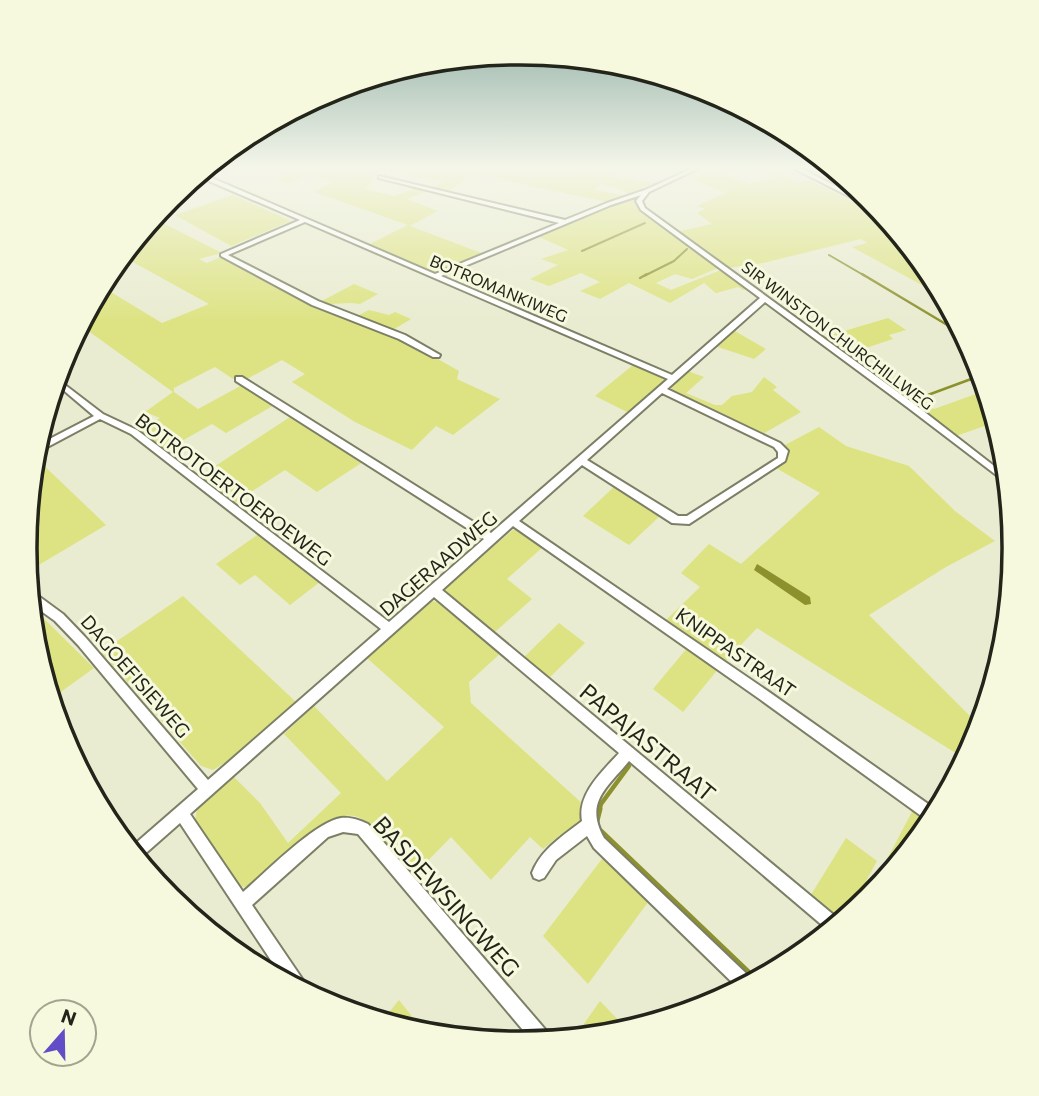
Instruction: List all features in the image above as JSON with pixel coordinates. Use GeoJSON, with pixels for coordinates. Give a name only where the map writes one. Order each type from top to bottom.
{"type":"FeatureCollection","features":[{"type":"Feature","properties":{"kind":"street"},"geometry":{"type":"LineString","coordinates":[[303,220],[223,255],[315,303],[402,337],[436,355]]}},
{"type":"Feature","properties":{"kind":"street","name":"BOTROMANKIWEG"},"geometry":{"type":"LineString","coordinates":[[309,220],[674,379]]}},
{"type":"Feature","properties":{"kind":"street"},"geometry":{"type":"LineString","coordinates":[[556,220],[564,222]]}},
{"type":"Feature","properties":{"kind":"street"},"geometry":{"type":"LineString","coordinates":[[436,276],[569,220]]}},
{"type":"Feature","properties":{"kind":"street","name":"SIR WINSTON CHURCHILLWEG"},"geometry":{"type":"LineString","coordinates":[[657,220],[996,472]]}},
{"type":"Feature","properties":{"kind":"street","name":"DAGERAADWEG"},"geometry":{"type":"LineString","coordinates":[[142,847],[490,538],[514,522],[765,298]]}},
{"type":"Feature","properties":{"kind":"street"},"geometry":{"type":"LineString","coordinates":[[239,379],[490,538]]}},
{"type":"Feature","properties":{"kind":"street","name":"BOTROTOERTOEROEWEG"},"geometry":{"type":"LineString","coordinates":[[64,387],[100,416],[134,432],[389,629]]}},
{"type":"Feature","properties":{"kind":"street"},"geometry":{"type":"LineString","coordinates":[[582,461],[676,520],[689,520],[782,458],[783,451],[777,445],[662,390]]}},
{"type":"Feature","properties":{"kind":"street"},"geometry":{"type":"LineString","coordinates":[[49,442],[100,416]]}},
{"type":"Feature","properties":{"kind":"street","name":"KNIPPASTRAAT"},"geometry":{"type":"LineString","coordinates":[[514,522],[925,810]]}},
{"type":"Feature","properties":{"kind":"street","name":"PAPAJASTRAAT"},"geometry":{"type":"LineString","coordinates":[[434,590],[827,920]]}},
{"type":"Feature","properties":{"kind":"street","name":"DAGOEFISIEWEG"},"geometry":{"type":"LineString","coordinates":[[41,606],[59,616],[208,790]]}},
{"type":"Feature","properties":{"kind":"street"},"geometry":{"type":"LineString","coordinates":[[627,753],[592,798],[587,810],[588,826],[599,843],[739,978]]}},
{"type":"Feature","properties":{"kind":"street"},"geometry":{"type":"LineString","coordinates":[[181,813],[286,970]]}},
{"type":"Feature","properties":{"kind":"street","name":"BASDEWSINGWEG"},"geometry":{"type":"LineString","coordinates":[[241,904],[323,832],[338,825],[350,824],[363,829],[535,1031]]}},
{"type":"Feature","properties":{"kind":"street"},"geometry":{"type":"LineString","coordinates":[[540,873],[551,855],[588,826]]}},
{"type":"Feature","properties":{"kind":"green space"},"geometry":{"type":"Polygon","coordinates":[[[184,220],[291,221],[231,246],[184,220]]]}},
{"type":"Feature","properties":{"kind":"green space"},"geometry":{"type":"Polygon","coordinates":[[[394,220],[421,220],[410,226],[484,254],[441,272],[432,272],[370,244],[408,225],[394,220]]]}},
{"type":"Feature","properties":{"kind":"green space"},"geometry":{"type":"Polygon","coordinates":[[[575,220],[653,220],[718,268],[692,279],[675,274],[656,283],[671,290],[721,270],[747,289],[738,287],[716,293],[704,283],[670,303],[629,283],[600,299],[580,291],[600,282],[581,273],[549,286],[530,279],[558,265],[541,259],[568,250],[537,236],[575,220]]]}},
{"type":"Feature","properties":{"kind":"green space"},"geometry":{"type":"Polygon","coordinates":[[[707,220],[873,220],[925,287],[852,247],[867,243],[861,239],[763,263],[728,268],[676,232],[712,224],[707,220]]]}},
{"type":"Feature","properties":{"kind":"green space"},"geometry":{"type":"Polygon","coordinates":[[[163,223],[222,253],[199,259],[207,263],[221,257],[313,304],[401,338],[459,371],[457,379],[500,399],[453,435],[436,426],[412,450],[355,422],[292,382],[305,374],[282,360],[245,380],[238,376],[233,379],[215,367],[174,388],[174,392],[198,409],[244,384],[276,404],[226,433],[212,424],[164,451],[136,431],[160,418],[145,412],[173,392],[88,331],[111,292],[162,323],[209,304],[132,261],[163,223]]]}},
{"type":"Feature","properties":{"kind":"green space"},"geometry":{"type":"Polygon","coordinates":[[[354,284],[378,294],[360,304],[318,303],[354,284]]]}},
{"type":"Feature","properties":{"kind":"green space"},"geometry":{"type":"Polygon","coordinates":[[[369,310],[389,315],[395,312],[411,319],[391,331],[353,318],[369,310]]]}},
{"type":"Feature","properties":{"kind":"green space"},"geometry":{"type":"Polygon","coordinates":[[[888,318],[906,330],[889,335],[893,339],[860,350],[858,354],[865,359],[856,361],[824,337],[888,318]]]}},
{"type":"Feature","properties":{"kind":"green space"},"geometry":{"type":"Polygon","coordinates":[[[733,330],[766,349],[754,359],[715,346],[733,330]]]}},
{"type":"Feature","properties":{"kind":"green space"},"geometry":{"type":"Polygon","coordinates":[[[868,361],[934,409],[976,394],[987,425],[956,436],[865,368],[865,362],[868,361]]]}},
{"type":"Feature","properties":{"kind":"green space"},"geometry":{"type":"Polygon","coordinates":[[[633,365],[663,377],[666,382],[631,414],[595,396],[633,365]]]}},
{"type":"Feature","properties":{"kind":"green space"},"geometry":{"type":"Polygon","coordinates":[[[688,371],[704,377],[686,393],[715,405],[722,405],[732,396],[752,392],[764,377],[777,387],[773,390],[801,412],[761,435],[669,390],[688,371]]]}},
{"type":"Feature","properties":{"kind":"green space"},"geometry":{"type":"Polygon","coordinates":[[[293,415],[366,460],[317,492],[285,470],[234,503],[197,478],[293,415]]]}},
{"type":"Feature","properties":{"kind":"green space"},"geometry":{"type":"Polygon","coordinates":[[[819,427],[846,446],[909,466],[955,511],[995,541],[946,567],[869,615],[972,718],[956,753],[757,628],[723,664],[664,622],[700,587],[681,573],[709,544],[741,564],[820,493],[774,467],[783,446],[819,427]]]}},
{"type":"Feature","properties":{"kind":"green space"},"geometry":{"type":"Polygon","coordinates":[[[44,466],[106,525],[38,566],[38,516],[44,466]]]}},
{"type":"Feature","properties":{"kind":"green space"},"geometry":{"type":"Polygon","coordinates":[[[616,485],[662,514],[629,545],[583,516],[616,485]]]}},
{"type":"Feature","properties":{"kind":"green space"},"geometry":{"type":"Polygon","coordinates":[[[513,530],[520,530],[543,547],[507,579],[532,599],[495,632],[446,595],[445,587],[513,530]]]}},
{"type":"Feature","properties":{"kind":"green space"},"geometry":{"type":"Polygon","coordinates":[[[260,533],[320,582],[290,605],[255,575],[240,585],[216,564],[260,533]]]}},
{"type":"Feature","properties":{"kind":"green space"},"geometry":{"type":"Polygon","coordinates":[[[183,596],[296,702],[213,770],[201,766],[101,652],[183,596]]]}},
{"type":"Feature","properties":{"kind":"green space"},"geometry":{"type":"Polygon","coordinates":[[[432,601],[441,603],[501,653],[469,682],[471,703],[584,805],[580,830],[568,839],[560,835],[543,849],[530,837],[491,880],[451,837],[412,877],[367,823],[349,816],[319,827],[288,851],[252,886],[239,887],[195,821],[197,809],[234,777],[260,803],[288,843],[341,793],[284,734],[314,706],[387,781],[444,727],[367,658],[432,601]]]}},
{"type":"Feature","properties":{"kind":"green space"},"geometry":{"type":"Polygon","coordinates":[[[42,617],[94,668],[59,693],[42,617]]]}},
{"type":"Feature","properties":{"kind":"green space"},"geometry":{"type":"Polygon","coordinates":[[[559,623],[585,643],[548,679],[522,659],[559,623]]]}},
{"type":"Feature","properties":{"kind":"green space"},"geometry":{"type":"Polygon","coordinates":[[[688,647],[719,668],[683,712],[653,689],[688,647]]]}},
{"type":"Feature","properties":{"kind":"green space"},"geometry":{"type":"Polygon","coordinates":[[[914,808],[922,814],[886,861],[914,808]]]}},
{"type":"Feature","properties":{"kind":"green space"},"geometry":{"type":"Polygon","coordinates":[[[846,838],[877,861],[863,887],[831,916],[809,898],[846,838]]]}},
{"type":"Feature","properties":{"kind":"green space"},"geometry":{"type":"Polygon","coordinates":[[[605,855],[651,898],[588,984],[543,936],[605,855]]]}},
{"type":"Feature","properties":{"kind":"green space"},"geometry":{"type":"Polygon","coordinates":[[[399,1000],[414,1018],[395,1014],[389,1012],[399,1000]]]}},
{"type":"Feature","properties":{"kind":"green space"},"geometry":{"type":"Polygon","coordinates":[[[600,1001],[618,1020],[614,1021],[582,1027],[600,1001]]]}},
{"type":"Feature","properties":{"kind":"shaded area"},"geometry":{"type":"Polygon","coordinates":[[[757,564],[810,597],[811,604],[805,605],[754,570],[757,564]]]}},
{"type":"Feature","properties":{"kind":"waterway"},"geometry":{"type":"LineString","coordinates":[[582,251],[645,223]]}},
{"type":"Feature","properties":{"kind":"waterway"},"geometry":{"type":"LineString","coordinates":[[644,276],[674,261],[687,249]]}},
{"type":"Feature","properties":{"kind":"waterway"},"geometry":{"type":"LineString","coordinates":[[227,254],[243,263]]}},
{"type":"Feature","properties":{"kind":"waterway"},"geometry":{"type":"LineString","coordinates":[[829,255],[865,276]]}},
{"type":"Feature","properties":{"kind":"waterway"},"geometry":{"type":"LineString","coordinates":[[640,278],[647,274]]}},
{"type":"Feature","properties":{"kind":"waterway"},"geometry":{"type":"LineString","coordinates":[[862,274],[947,325]]}},
{"type":"Feature","properties":{"kind":"waterway"},"geometry":{"type":"LineString","coordinates":[[917,399],[972,379]]}},
{"type":"Feature","properties":{"kind":"waterway"},"geometry":{"type":"LineString","coordinates":[[599,811],[601,804],[629,766]]}},
{"type":"Feature","properties":{"kind":"waterway"},"geometry":{"type":"LineString","coordinates":[[597,821],[600,809]]}},
{"type":"Feature","properties":{"kind":"waterway"},"geometry":{"type":"LineString","coordinates":[[601,831],[749,972]]}}]}
